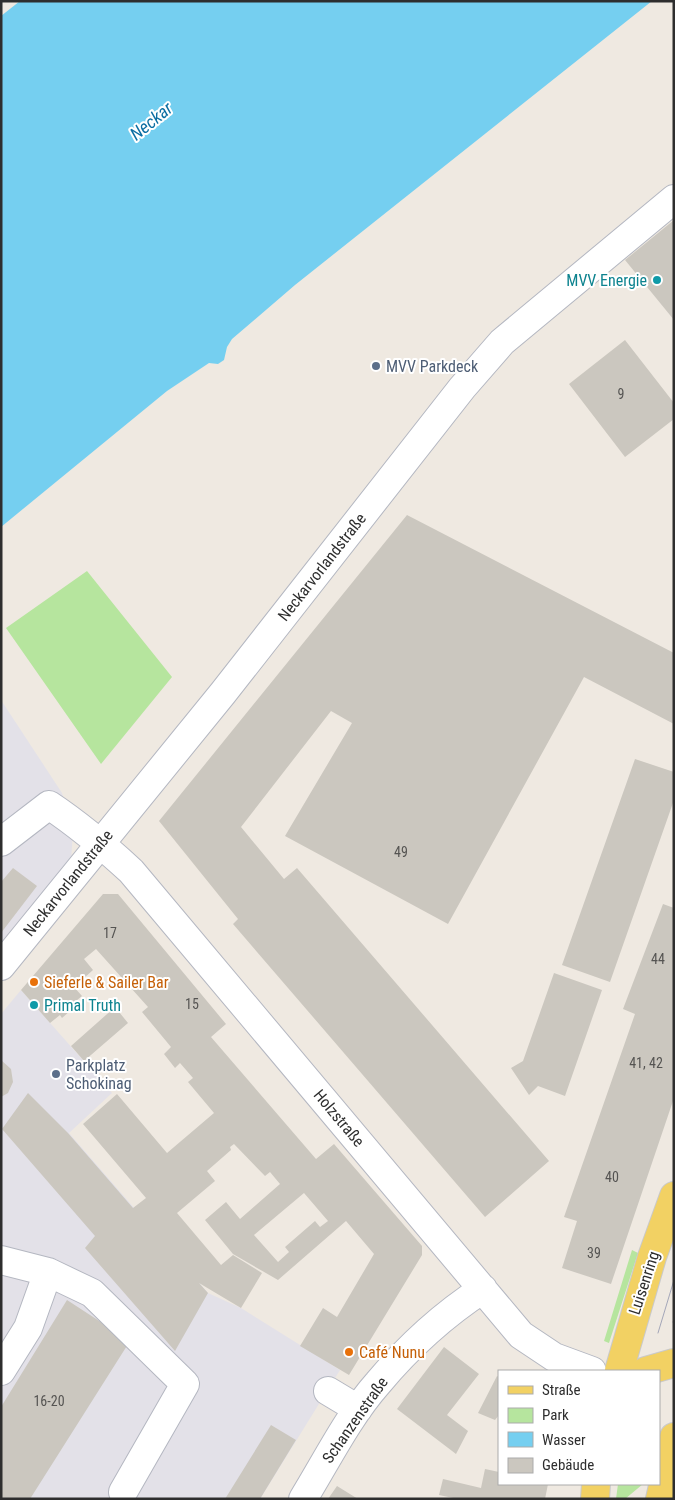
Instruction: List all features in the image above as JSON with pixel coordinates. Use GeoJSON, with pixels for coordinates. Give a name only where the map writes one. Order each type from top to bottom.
{"type":"FeatureCollection","features":[{"type":"Feature","properties":{"kind":"main road","name":"Luisenring"},"geometry":{"type":"LineString","coordinates":[[619,1370],[652,1257],[674,1196]]}},
{"type":"Feature","properties":{"kind":"main road"},"geometry":{"type":"LineString","coordinates":[[650,1370],[674,1363]]}},
{"type":"Feature","properties":{"kind":"main road"},"geometry":{"type":"LineString","coordinates":[[661,1490],[674,1436]]}},
{"type":"Feature","properties":{"kind":"main road"},"geometry":{"type":"LineString","coordinates":[[595,1499],[596,1485]]}},
{"type":"Feature","properties":{"kind":"street","name":"Neckarvorlandstraße"},"geometry":{"type":"LineString","coordinates":[[1,966],[110,852],[223,693],[462,388],[502,342],[674,199]]}},
{"type":"Feature","properties":{"kind":"street","name":"Holzstraße"},"geometry":{"type":"LineString","coordinates":[[1,842],[49,805],[80,826],[110,852],[144,886],[521,1335],[554,1357],[589,1370]]}},
{"type":"Feature","properties":{"kind":"street"},"geometry":{"type":"LineString","coordinates":[[1,1260],[48,1272],[92,1293],[185,1384],[123,1492]]}},
{"type":"Feature","properties":{"kind":"street"},"geometry":{"type":"LineString","coordinates":[[1,1371],[28,1328],[48,1272]]}},
{"type":"Feature","properties":{"kind":"street","name":"Schanzenstraße"},"geometry":{"type":"LineString","coordinates":[[303,1499],[358,1409],[377,1383],[433,1325],[483,1289]]}},
{"type":"Feature","properties":{"kind":"street"},"geometry":{"type":"LineString","coordinates":[[328,1391],[358,1409]]}},
{"type":"Feature","properties":{"kind":"shaded area"},"geometry":{"type":"Polygon","coordinates":[[[1,700],[62,793],[73,831],[71,861],[1,951],[1,700]]]}},
{"type":"Feature","properties":{"kind":"shaded area"},"geometry":{"type":"Polygon","coordinates":[[[21,990],[112,1093],[69,1133],[208,1293],[241,1308],[340,1370],[260,1499],[1,1499],[1,1014],[21,990]]]}},
{"type":"Feature","properties":{"kind":"green space"},"geometry":{"type":"Polygon","coordinates":[[[87,571],[172,677],[101,764],[6,628],[87,571]]]}},
{"type":"Feature","properties":{"kind":"green space"},"geometry":{"type":"Polygon","coordinates":[[[632,1250],[638,1253],[609,1343],[604,1341],[632,1250]]]}},
{"type":"Feature","properties":{"kind":"green space"},"geometry":{"type":"Polygon","coordinates":[[[618,1485],[642,1485],[625,1499],[616,1499],[618,1485]]]}},
{"type":"Feature","properties":{"kind":"water","name":"Neckar"},"geometry":{"type":"Polygon","coordinates":[[[20,1],[652,1],[295,285],[232,339],[227,347],[224,360],[218,364],[209,363],[167,391],[1,527],[1,16],[20,1]]]}},
{"type":"Feature","properties":{"kind":"building","name":"MVV Energie"},"geometry":{"type":"Polygon","coordinates":[[[674,220],[674,320],[625,260],[674,220]]]}},
{"type":"Feature","properties":{"kind":"building"},"geometry":{"type":"Polygon","coordinates":[[[625,340],[674,403],[674,419],[625,457],[569,384],[625,340]]]}},
{"type":"Feature","properties":{"kind":"building"},"geometry":{"type":"Polygon","coordinates":[[[407,515],[674,653],[674,724],[584,677],[448,924],[285,836],[352,723],[331,711],[241,827],[284,879],[297,868],[549,1161],[485,1217],[233,924],[238,919],[159,821],[407,515]]]}},
{"type":"Feature","properties":{"kind":"building"},"geometry":{"type":"Polygon","coordinates":[[[635,759],[674,772],[674,800],[610,982],[562,965],[635,759]]]}},
{"type":"Feature","properties":{"kind":"building"},"geometry":{"type":"Polygon","coordinates":[[[13,868],[37,886],[1,933],[1,882],[13,868]]]}},
{"type":"Feature","properties":{"kind":"building"},"geometry":{"type":"Polygon","coordinates":[[[103,894],[118,894],[226,1024],[211,1037],[316,1159],[334,1144],[422,1246],[422,1255],[349,1375],[300,1346],[323,1308],[337,1317],[374,1254],[346,1221],[278,1280],[233,1254],[205,1220],[226,1202],[240,1219],[280,1184],[270,1172],[265,1176],[234,1144],[230,1147],[231,1150],[207,1171],[215,1181],[177,1213],[221,1265],[233,1255],[262,1273],[241,1308],[199,1283],[208,1293],[175,1351],[85,1248],[95,1236],[2,1129],[28,1093],[68,1133],[133,1208],[146,1198],[83,1124],[117,1094],[167,1153],[214,1113],[188,1082],[193,1078],[180,1063],[175,1068],[164,1054],[171,1047],[142,1012],[148,1007],[96,949],[84,959],[93,970],[74,987],[82,996],[76,1001],[78,1004],[62,1018],[60,1015],[50,1023],[21,990],[103,894]],[[304,1193],[254,1235],[278,1262],[289,1252],[285,1247],[315,1221],[320,1227],[328,1221],[304,1193]]]}},
{"type":"Feature","properties":{"kind":"building"},"geometry":{"type":"Polygon","coordinates":[[[663,904],[674,908],[674,1098],[611,1284],[562,1268],[577,1221],[564,1217],[635,1014],[623,1009],[663,904]]]}},
{"type":"Feature","properties":{"kind":"building"},"geometry":{"type":"Polygon","coordinates":[[[554,973],[602,990],[565,1096],[538,1086],[529,1095],[511,1068],[523,1061],[554,973]]]}},
{"type":"Feature","properties":{"kind":"building"},"geometry":{"type":"Polygon","coordinates":[[[115,1007],[128,1023],[84,1061],[71,1046],[115,1007]]]}},
{"type":"Feature","properties":{"kind":"building"},"geometry":{"type":"Polygon","coordinates":[[[1,1060],[11,1069],[13,1082],[8,1093],[1,1097],[1,1060]]]}},
{"type":"Feature","properties":{"kind":"building"},"geometry":{"type":"Polygon","coordinates":[[[67,1300],[130,1341],[30,1499],[1,1499],[1,1407],[67,1300]]]}},
{"type":"Feature","properties":{"kind":"building"},"geometry":{"type":"Polygon","coordinates":[[[444,1347],[479,1374],[447,1415],[468,1431],[456,1454],[397,1409],[444,1347]]]}},
{"type":"Feature","properties":{"kind":"building"},"geometry":{"type":"Polygon","coordinates":[[[498,1376],[498,1416],[495,1420],[478,1413],[498,1376]]]}},
{"type":"Feature","properties":{"kind":"building"},"geometry":{"type":"Polygon","coordinates":[[[271,1425],[296,1440],[260,1499],[225,1499],[271,1425]]]}},
{"type":"Feature","properties":{"kind":"building"},"geometry":{"type":"Polygon","coordinates":[[[485,1469],[498,1472],[498,1485],[548,1485],[545,1499],[458,1499],[439,1495],[443,1479],[481,1488],[485,1469]]]}},
{"type":"Feature","properties":{"kind":"building"},"geometry":{"type":"Polygon","coordinates":[[[337,1486],[358,1499],[328,1499],[337,1486]]]}},
{"type":"Feature","properties":{"kind":"tram line"},"geometry":{"type":"LineString","coordinates":[[658,1333],[674,1280]]}},
{"type":"Feature","properties":{"kind":"place","name":"MVV Energie"},"geometry":{"type":"Point","coordinates":[657,280]}},
{"type":"Feature","properties":{"kind":"place","name":"MVV Parkdeck"},"geometry":{"type":"Point","coordinates":[376,366]}},
{"type":"Feature","properties":{"kind":"place","name":"Sieferle & Sailer Bar"},"geometry":{"type":"Point","coordinates":[34,982]}},
{"type":"Feature","properties":{"kind":"place","name":"Primal Truth"},"geometry":{"type":"Point","coordinates":[34,1005]}},
{"type":"Feature","properties":{"kind":"place","name":"Parkplatz Schokinag"},"geometry":{"type":"Point","coordinates":[56,1074]}},
{"type":"Feature","properties":{"kind":"place","name":"Café Nunu"},"geometry":{"type":"Point","coordinates":[349,1352]}}]}
